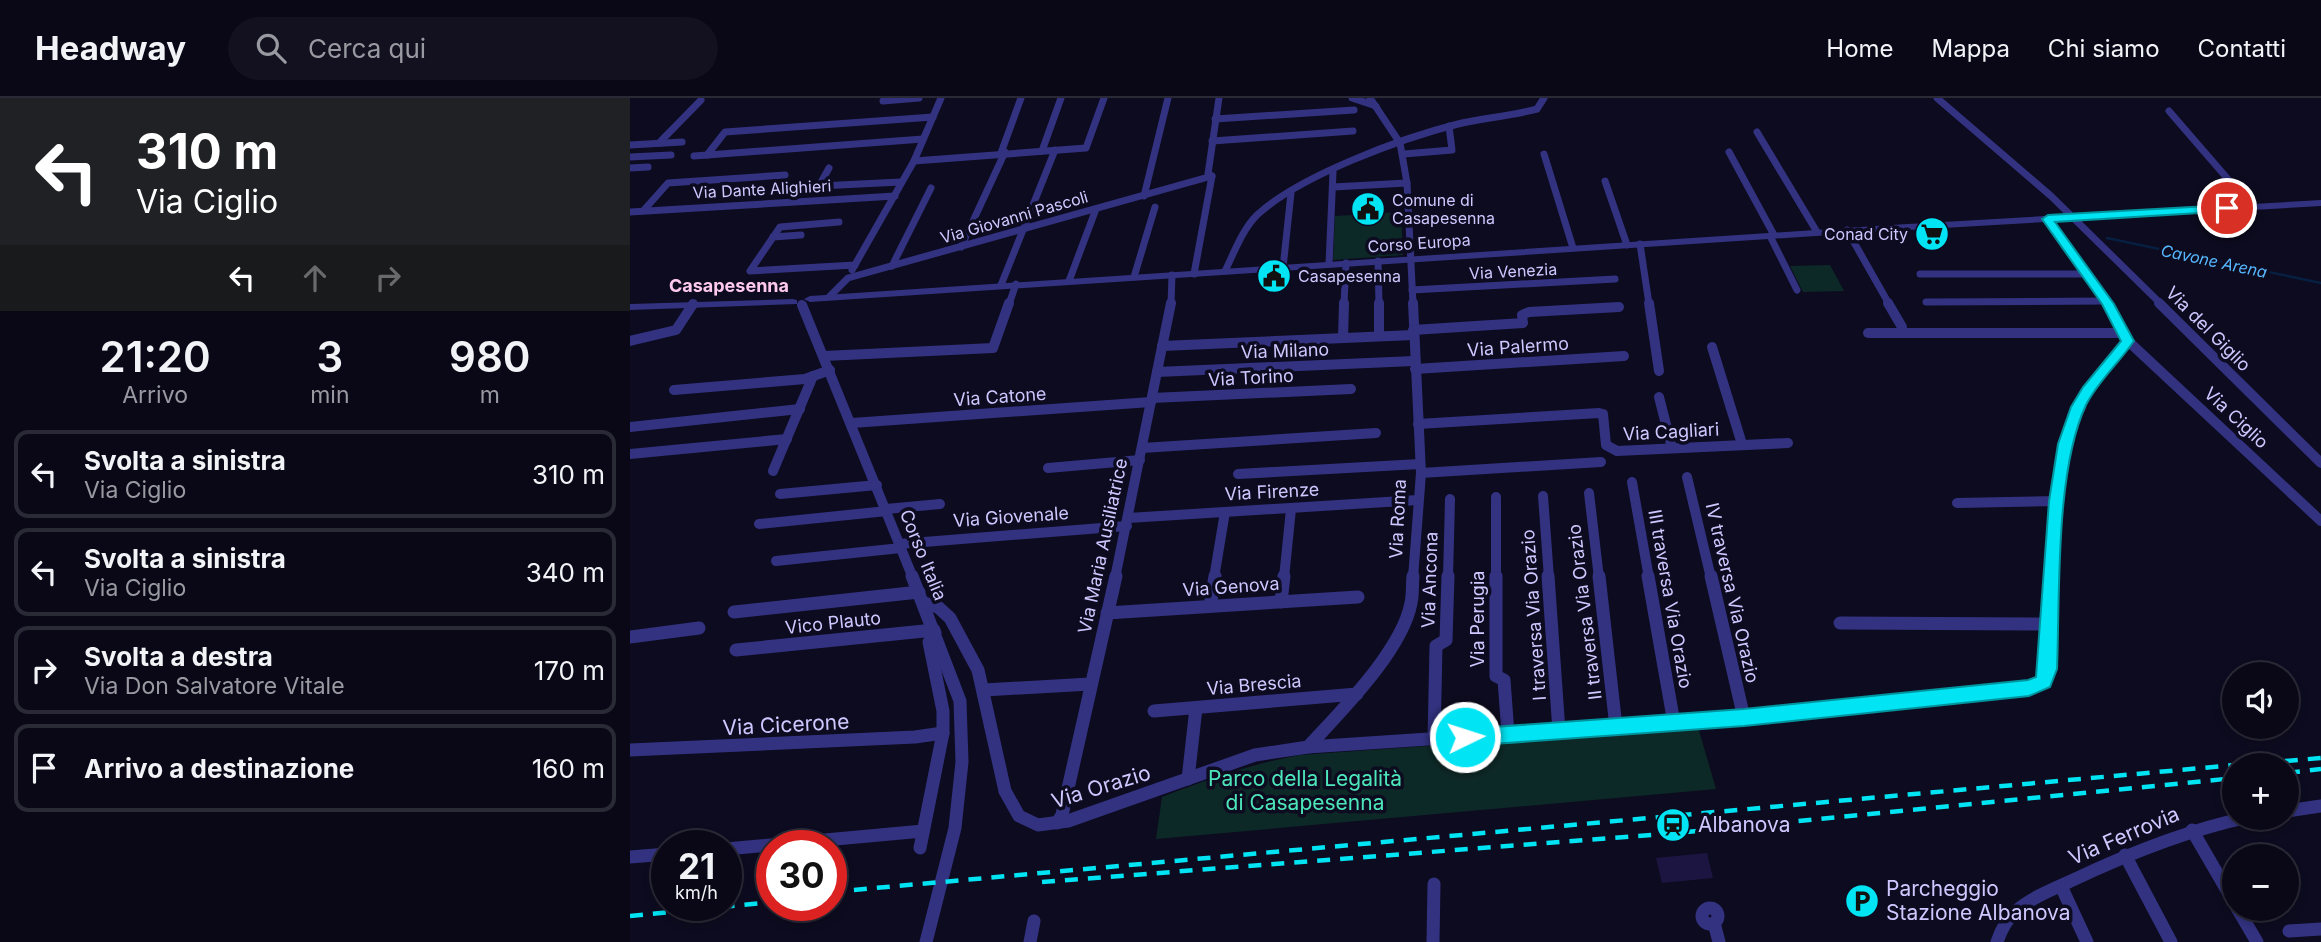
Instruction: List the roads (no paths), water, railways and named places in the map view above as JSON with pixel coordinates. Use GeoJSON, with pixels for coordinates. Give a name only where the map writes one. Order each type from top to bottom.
{"type":"FeatureCollection","features":[{"type":"Feature","properties":{"kind":"street"},"geometry":{"type":"LineString","coordinates":[[883,100],[919,98]]}},
{"type":"Feature","properties":{"kind":"street"},"geometry":{"type":"LineString","coordinates":[[848,278],[914,161],[941,98]]}},
{"type":"Feature","properties":{"kind":"street"},"geometry":{"type":"LineString","coordinates":[[961,247],[1003,153],[1021,98]]}},
{"type":"Feature","properties":{"kind":"street"},"geometry":{"type":"LineString","coordinates":[[1042,150],[1061,98]]}},
{"type":"Feature","properties":{"kind":"street"},"geometry":{"type":"LineString","coordinates":[[914,161],[1086,148],[1104,98]]}},
{"type":"Feature","properties":{"kind":"street"},"geometry":{"type":"LineString","coordinates":[[1144,196],[1168,98]]}},
{"type":"Feature","properties":{"kind":"street"},"geometry":{"type":"LineString","coordinates":[[1194,274],[1212,176],[1208,174],[1219,98]]}},
{"type":"Feature","properties":{"kind":"street"},"geometry":{"type":"LineString","coordinates":[[1352,98],[1376,106]]}},
{"type":"Feature","properties":{"kind":"street","name":"Via Roma"},"geometry":{"type":"LineString","coordinates":[[1308,747],[1357,694],[1398,636],[1411,605],[1420,469],[1407,183],[1400,143],[1370,98]]}},
{"type":"Feature","properties":{"kind":"street"},"geometry":{"type":"LineString","coordinates":[[1225,271],[1256,216],[1291,193],[1400,143],[1448,126],[1537,109],[1544,98]]}},
{"type":"Feature","properties":{"kind":"street","name":"Via del Giglio"},"geometry":{"type":"LineString","coordinates":[[1937,98],[2073,217],[2321,463]]}},
{"type":"Feature","properties":{"kind":"street"},"geometry":{"type":"LineString","coordinates":[[659,143],[701,100]]}},
{"type":"Feature","properties":{"kind":"street"},"geometry":{"type":"LineString","coordinates":[[1214,119],[1354,110]]}},
{"type":"Feature","properties":{"kind":"street"},"geometry":{"type":"LineString","coordinates":[[2169,111],[2252,207]]}},
{"type":"Feature","properties":{"kind":"street"},"geometry":{"type":"LineString","coordinates":[[707,155],[725,132],[933,117]]}},
{"type":"Feature","properties":{"kind":"street"},"geometry":{"type":"LineString","coordinates":[[1404,155],[1452,150],[1448,126]]}},
{"type":"Feature","properties":{"kind":"street"},"geometry":{"type":"LineString","coordinates":[[1212,141],[1353,131]]}},
{"type":"Feature","properties":{"kind":"street"},"geometry":{"type":"LineString","coordinates":[[1757,132],[1817,232]]}},
{"type":"Feature","properties":{"kind":"street"},"geometry":{"type":"LineString","coordinates":[[694,156],[923,139]]}},
{"type":"Feature","properties":{"kind":"street"},"geometry":{"type":"LineString","coordinates":[[630,145],[682,142]]}},
{"type":"Feature","properties":{"kind":"street"},"geometry":{"type":"LineString","coordinates":[[1000,285],[1055,150]]}},
{"type":"Feature","properties":{"kind":"street"},"geometry":{"type":"LineString","coordinates":[[1729,152],[1797,290]]}},
{"type":"Feature","properties":{"kind":"street"},"geometry":{"type":"LineString","coordinates":[[1544,153],[1573,248]]}},
{"type":"Feature","properties":{"kind":"street"},"geometry":{"type":"LineString","coordinates":[[630,157],[671,155]]}},
{"type":"Feature","properties":{"kind":"street"},"geometry":{"type":"LineString","coordinates":[[630,168],[648,167]]}},
{"type":"Feature","properties":{"kind":"street"},"geometry":{"type":"LineString","coordinates":[[829,168],[819,186],[901,182]]}},
{"type":"Feature","properties":{"kind":"street"},"geometry":{"type":"LineString","coordinates":[[1329,264],[1333,172]]}},
{"type":"Feature","properties":{"kind":"street"},"geometry":{"type":"LineString","coordinates":[[645,211],[668,183],[785,175]]}},
{"type":"Feature","properties":{"kind":"street","name":"Via Giovanni Pascoli"},"geometry":{"type":"LineString","coordinates":[[830,296],[848,278],[1212,176]]}},
{"type":"Feature","properties":{"kind":"street"},"geometry":{"type":"LineString","coordinates":[[1605,181],[1627,245]]}},
{"type":"Feature","properties":{"kind":"street"},"geometry":{"type":"LineString","coordinates":[[1332,187],[1407,183]]}},
{"type":"Feature","properties":{"kind":"street"},"geometry":{"type":"LineString","coordinates":[[892,266],[931,188]]}},
{"type":"Feature","properties":{"kind":"street"},"geometry":{"type":"LineString","coordinates":[[1283,268],[1291,193]]}},
{"type":"Feature","properties":{"kind":"street","name":"Via Dante Alighieri"},"geometry":{"type":"LineString","coordinates":[[630,212],[895,195]]}},
{"type":"Feature","properties":{"kind":"street","name":"Corso Europa"},"geometry":{"type":"LineString","coordinates":[[630,307],[802,302],[830,296],[1847,230],[2321,203]]}},
{"type":"Feature","properties":{"kind":"street"},"geometry":{"type":"LineString","coordinates":[[1133,277],[1155,207]]}},
{"type":"Feature","properties":{"kind":"street"},"geometry":{"type":"LineString","coordinates":[[1069,281],[1096,209]]}},
{"type":"Feature","properties":{"kind":"street","name":"Via Ciglio"},"geometry":{"type":"LineString","coordinates":[[2048,219],[2106,301],[2126,337],[2321,521]]}},
{"type":"Feature","properties":{"kind":"street"},"geometry":{"type":"LineString","coordinates":[[839,222],[783,225],[750,271],[855,265]]}},
{"type":"Feature","properties":{"kind":"street"},"geometry":{"type":"LineString","coordinates":[[1847,230],[1902,327]]}},
{"type":"Feature","properties":{"kind":"street"},"geometry":{"type":"LineString","coordinates":[[774,237],[801,235]]}},
{"type":"Feature","properties":{"kind":"street"},"geometry":{"type":"LineString","coordinates":[[1640,244],[1659,371]]}},
{"type":"Feature","properties":{"kind":"street"},"geometry":{"type":"LineString","coordinates":[[1378,261],[1379,336]]}},
{"type":"Feature","properties":{"kind":"street"},"geometry":{"type":"LineString","coordinates":[[1343,338],[1346,263]]}},
{"type":"Feature","properties":{"kind":"street"},"geometry":{"type":"LineString","coordinates":[[1920,274],[2086,274]]}},
{"type":"Feature","properties":{"kind":"street","name":"Via Maria Ausiliatrice"},"geometry":{"type":"LineString","coordinates":[[1057,823],[1062,815],[1127,522],[1171,302],[1172,275]]}},
{"type":"Feature","properties":{"kind":"street","name":"Via Venezia"},"geometry":{"type":"LineString","coordinates":[[1412,290],[1615,279]]}},
{"type":"Feature","properties":{"kind":"street"},"geometry":{"type":"LineString","coordinates":[[824,356],[993,348],[1016,284]]}},
{"type":"Feature","properties":{"kind":"street"},"geometry":{"type":"LineString","coordinates":[[1926,302],[2106,301]]}},
{"type":"Feature","properties":{"kind":"street","name":"Corso Italia"},"geometry":{"type":"LineString","coordinates":[[802,302],[922,597],[960,701],[962,762],[955,828],[926,942]]}},
{"type":"Feature","properties":{"kind":"street"},"geometry":{"type":"LineString","coordinates":[[630,341],[676,330],[693,304]]}},
{"type":"Feature","properties":{"kind":"street"},"geometry":{"type":"LineString","coordinates":[[1162,346],[1379,336],[1523,323],[1522,315],[1529,312],[1619,307]]}},
{"type":"Feature","properties":{"kind":"street"},"geometry":{"type":"LineString","coordinates":[[1868,332],[2126,337]]}},
{"type":"Feature","properties":{"kind":"street"},"geometry":{"type":"LineString","coordinates":[[1308,747],[1744,718],[2029,688],[2043,682],[2048,669],[2057,501],[2066,444],[2078,407],[2126,337]]}},
{"type":"Feature","properties":{"kind":"street"},"geometry":{"type":"LineString","coordinates":[[1712,347],[1742,444]]}},
{"type":"Feature","properties":{"kind":"street","name":"Via Palermo"},"geometry":{"type":"LineString","coordinates":[[1415,365],[1624,356]]}},
{"type":"Feature","properties":{"kind":"street","name":"Via Milano"},"geometry":{"type":"LineString","coordinates":[[1157,372],[1415,365]]}},
{"type":"Feature","properties":{"kind":"street"},"geometry":{"type":"LineString","coordinates":[[674,390],[813,376],[830,370]]}},
{"type":"Feature","properties":{"kind":"street"},"geometry":{"type":"LineString","coordinates":[[773,471],[813,376]]}},
{"type":"Feature","properties":{"kind":"street","name":"Via Torino"},"geometry":{"type":"LineString","coordinates":[[1151,400],[1351,389]]}},
{"type":"Feature","properties":{"kind":"street"},"geometry":{"type":"LineString","coordinates":[[1660,397],[1672,448]]}},
{"type":"Feature","properties":{"kind":"street","name":"Via Catone"},"geometry":{"type":"LineString","coordinates":[[852,424],[1151,400]]}},
{"type":"Feature","properties":{"kind":"street"},"geometry":{"type":"LineString","coordinates":[[630,427],[800,409]]}},
{"type":"Feature","properties":{"kind":"street","name":"Via Cagliari"},"geometry":{"type":"LineString","coordinates":[[1418,424],[1599,412],[1603,414],[1606,445],[1610,449],[1788,443]]}},
{"type":"Feature","properties":{"kind":"street"},"geometry":{"type":"LineString","coordinates":[[1142,448],[1376,433]]}},
{"type":"Feature","properties":{"kind":"street"},"geometry":{"type":"LineString","coordinates":[[630,454],[787,439]]}},
{"type":"Feature","properties":{"kind":"street"},"geometry":{"type":"LineString","coordinates":[[1048,468],[1140,460]]}},
{"type":"Feature","properties":{"kind":"street"},"geometry":{"type":"LineString","coordinates":[[1238,474],[1601,462]]}},
{"type":"Feature","properties":{"kind":"street","name":"IV traversa Via Orazio"},"geometry":{"type":"LineString","coordinates":[[1687,477],[1744,718]]}},
{"type":"Feature","properties":{"kind":"street","name":"III traversa Via Orazio"},"geometry":{"type":"LineString","coordinates":[[1632,482],[1674,723]]}},
{"type":"Feature","properties":{"kind":"street"},"geometry":{"type":"LineString","coordinates":[[780,494],[877,485]]}},
{"type":"Feature","properties":{"kind":"street","name":"II traversa Via Orazio"},"geometry":{"type":"LineString","coordinates":[[1589,493],[1616,727]]}},
{"type":"Feature","properties":{"kind":"street","name":"I traversa Via Orazio"},"geometry":{"type":"LineString","coordinates":[[1543,496],[1559,731]]}},
{"type":"Feature","properties":{"kind":"street","name":"Via Perugia"},"geometry":{"type":"LineString","coordinates":[[1496,497],[1496,677],[1504,680],[1508,734]]}},
{"type":"Feature","properties":{"kind":"street","name":"Via Ancona"},"geometry":{"type":"LineString","coordinates":[[1434,740],[1436,646],[1446,640],[1450,499]]}},
{"type":"Feature","properties":{"kind":"street","name":"Via Firenze"},"geometry":{"type":"LineString","coordinates":[[1127,522],[1225,512],[1418,500]]}},
{"type":"Feature","properties":{"kind":"street"},"geometry":{"type":"LineString","coordinates":[[1956,503],[2057,501]]}},
{"type":"Feature","properties":{"kind":"street"},"geometry":{"type":"LineString","coordinates":[[759,524],[940,504]]}},
{"type":"Feature","properties":{"kind":"street"},"geometry":{"type":"LineString","coordinates":[[1281,602],[1291,509]]}},
{"type":"Feature","properties":{"kind":"street"},"geometry":{"type":"LineString","coordinates":[[1210,606],[1225,512]]}},
{"type":"Feature","properties":{"kind":"street","name":"Via Giovenale"},"geometry":{"type":"LineString","coordinates":[[776,561],[1127,522]]}},
{"type":"Feature","properties":{"kind":"street"},"geometry":{"type":"LineString","coordinates":[[734,612],[922,597]]}},
{"type":"Feature","properties":{"kind":"street","name":"Via Orazio"},"geometry":{"type":"LineString","coordinates":[[922,597],[950,618],[978,670],[1005,790],[1019,816],[1038,825],[1057,823],[1255,755],[1308,747]]}},
{"type":"Feature","properties":{"kind":"street","name":"Via Genova"},"geometry":{"type":"LineString","coordinates":[[1107,613],[1357,597]]}},
{"type":"Feature","properties":{"kind":"street"},"geometry":{"type":"LineString","coordinates":[[1840,623],[2050,624]]}},
{"type":"Feature","properties":{"kind":"street"},"geometry":{"type":"LineString","coordinates":[[630,637],[699,628]]}},
{"type":"Feature","properties":{"kind":"street"},"geometry":{"type":"LineString","coordinates":[[920,848],[943,733],[943,711],[929,642],[934,631]]}},
{"type":"Feature","properties":{"kind":"street","name":"Vico Plauto"},"geometry":{"type":"LineString","coordinates":[[736,650],[934,631]]}},
{"type":"Feature","properties":{"kind":"street"},"geometry":{"type":"LineString","coordinates":[[984,690],[1090,684]]}},
{"type":"Feature","properties":{"kind":"street","name":"Via Brescia"},"geometry":{"type":"LineString","coordinates":[[1154,712],[1357,694]]}},
{"type":"Feature","properties":{"kind":"street"},"geometry":{"type":"LineString","coordinates":[[1188,779],[1196,708]]}},
{"type":"Feature","properties":{"kind":"street","name":"Via Cicerone"},"geometry":{"type":"LineString","coordinates":[[630,750],[877,740],[943,733]]}},
{"type":"Feature","properties":{"kind":"street"},"geometry":{"type":"LineString","coordinates":[[2299,809],[2321,806]]}},
{"type":"Feature","properties":{"kind":"street","name":"Via Ferrovia"},"geometry":{"type":"LineString","coordinates":[[1999,939],[2010,917],[2026,904],[2125,855],[2192,830],[2222,823]]}},
{"type":"Feature","properties":{"kind":"street"},"geometry":{"type":"LineString","coordinates":[[2192,830],[2222,882]]}},
{"type":"Feature","properties":{"kind":"street"},"geometry":{"type":"LineString","coordinates":[[742,848],[923,831]]}},
{"type":"Feature","properties":{"kind":"street"},"geometry":{"type":"LineString","coordinates":[[630,857],[651,855]]}},
{"type":"Feature","properties":{"kind":"street"},"geometry":{"type":"LineString","coordinates":[[2125,855],[2171,942]]}},
{"type":"Feature","properties":{"kind":"street"},"geometry":{"type":"LineString","coordinates":[[1433,942],[1434,884]]}},
{"type":"Feature","properties":{"kind":"street"},"geometry":{"type":"LineString","coordinates":[[2061,886],[2087,942]]}},
{"type":"Feature","properties":{"kind":"street"},"geometry":{"type":"LineString","coordinates":[[1030,942],[1034,921]]}},
{"type":"Feature","properties":{"kind":"street"},"geometry":{"type":"LineString","coordinates":[[2244,921],[2256,942]]}},
{"type":"Feature","properties":{"kind":"street"},"geometry":{"type":"LineString","coordinates":[[1714,923],[1719,942]]}},
{"type":"Feature","properties":{"kind":"street"},"geometry":{"type":"LineString","coordinates":[[2289,931],[2321,929]]}},
{"type":"Feature","properties":{"kind":"waterway","name":"Cavone Arena"},"geometry":{"type":"LineString","coordinates":[[2107,238],[2321,283]]}},
{"type":"Feature","properties":{"kind":"railway"},"geometry":{"type":"LineString","coordinates":[[2299,760],[2321,758]]}},
{"type":"Feature","properties":{"kind":"railway"},"geometry":{"type":"LineString","coordinates":[[847,891],[2222,766]]}},
{"type":"Feature","properties":{"kind":"railway"},"geometry":{"type":"LineString","coordinates":[[2299,772],[2321,769]]}},
{"type":"Feature","properties":{"kind":"railway"},"geometry":{"type":"LineString","coordinates":[[1042,882],[1676,833],[2222,779]]}},
{"type":"Feature","properties":{"kind":"railway"},"geometry":{"type":"LineString","coordinates":[[630,916],[756,904]]}},
{"type":"Feature","properties":{"kind":"place","name":"Comune di Casapesenna"},"geometry":{"type":"Point","coordinates":[1368,209]}},
{"type":"Feature","properties":{"kind":"place","name":"Conad City"},"geometry":{"type":"Point","coordinates":[1932,234]}},
{"type":"Feature","properties":{"kind":"place","name":"Casapesenna"},"geometry":{"type":"Point","coordinates":[1274,276]}},
{"type":"Feature","properties":{"kind":"place","name":"Albanova"},"geometry":{"type":"Point","coordinates":[1673,825]}},
{"type":"Feature","properties":{"kind":"place","name":"Parcheggio Stazione Albanova"},"geometry":{"type":"Point","coordinates":[1862,901]}},
{"type":"Feature","properties":{"kind":"district","name":"Casapesenna"},"geometry":{"type":"Point","coordinates":[729,286]}},
{"type":"Feature","properties":{"kind":"park label","name":"Parco della Legalità di Casapesenna"},"geometry":{"type":"Point","coordinates":[1305,791]}}]}
